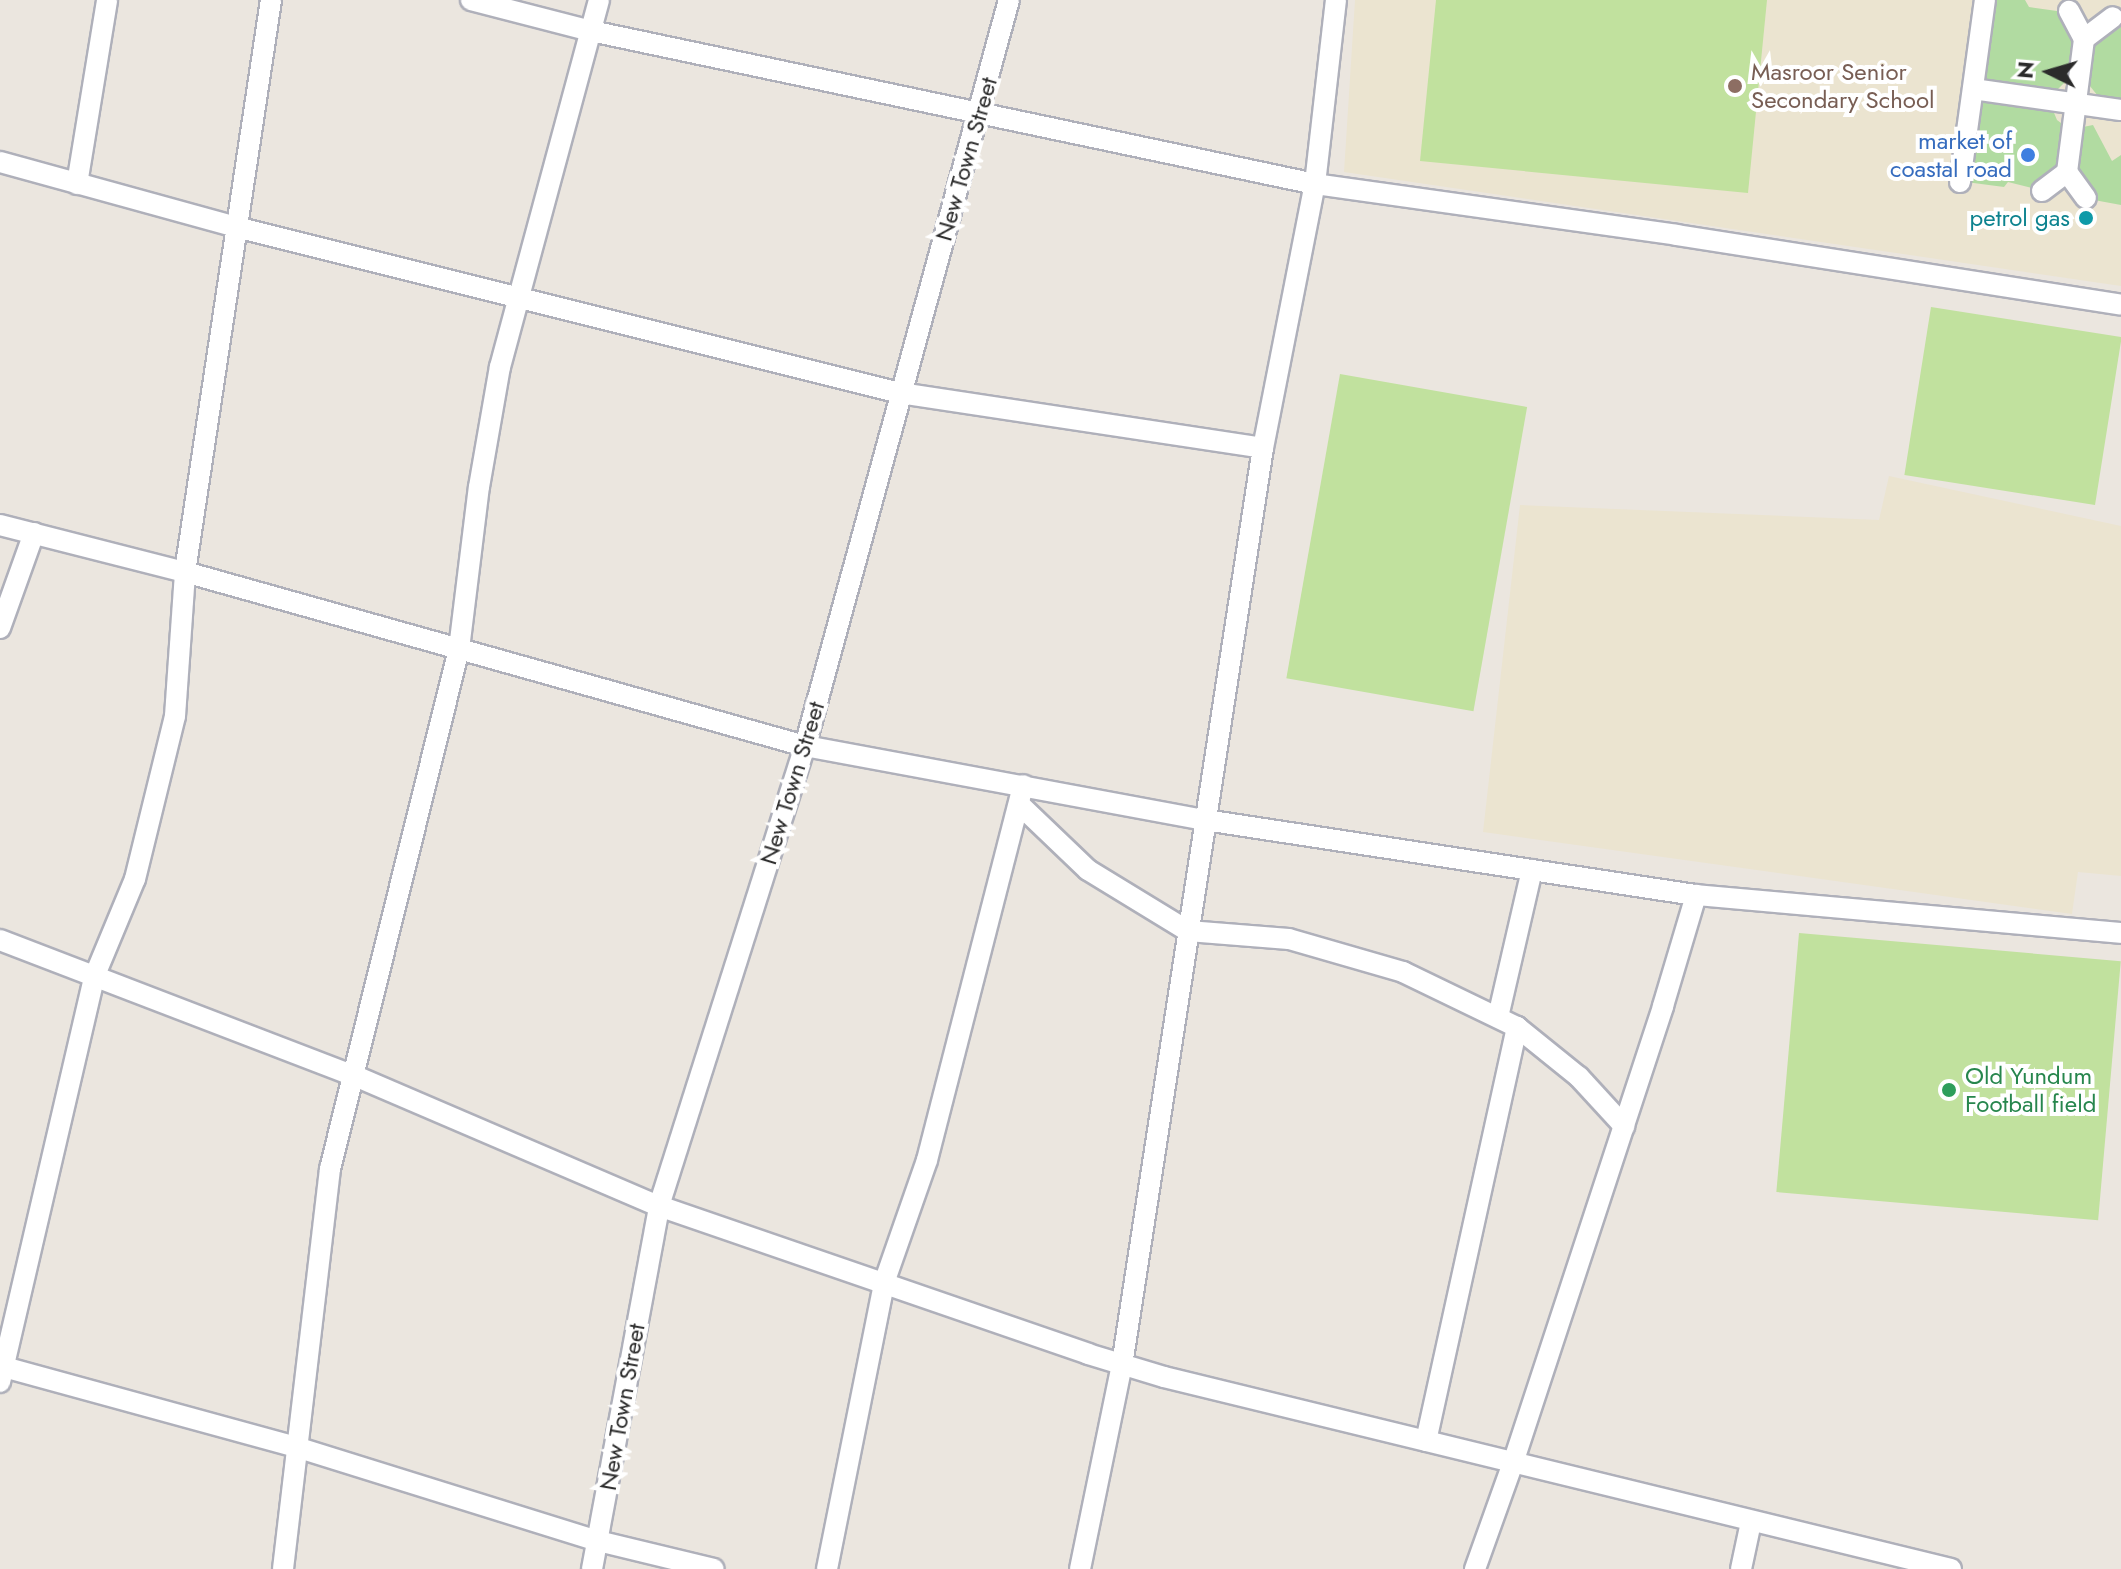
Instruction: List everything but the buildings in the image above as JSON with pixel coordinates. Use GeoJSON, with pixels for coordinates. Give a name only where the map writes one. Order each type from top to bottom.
{"type":"FeatureCollection","features":[{"type":"Feature","properties":{"kind":"street"},"geometry":{"type":"LineString","coordinates":[[77,184],[107,0]]}},
{"type":"Feature","properties":{"kind":"street"},"geometry":{"type":"LineString","coordinates":[[271,0],[185,572],[175,716],[135,879],[95,975],[1,1372],[296,1447],[598,1541],[714,1569]]}},
{"type":"Feature","properties":{"kind":"street"},"geometry":{"type":"LineString","coordinates":[[471,0],[591,31],[1315,184],[1676,235],[2121,305]]}},
{"type":"Feature","properties":{"kind":"street"},"geometry":{"type":"LineString","coordinates":[[283,1569],[330,1169],[459,649],[479,487],[500,367],[599,0]]}},
{"type":"Feature","properties":{"kind":"street","name":"New Town Street"},"geometry":{"type":"LineString","coordinates":[[592,1569],[659,1206],[805,746],[1009,0]]}},
{"type":"Feature","properties":{"kind":"street"},"geometry":{"type":"LineString","coordinates":[[1080,1569],[1122,1365],[1263,448],[1315,184],[1336,0]]}},
{"type":"Feature","properties":{"kind":"street"},"geometry":{"type":"LineString","coordinates":[[1960,182],[1985,0]]}},
{"type":"Feature","properties":{"kind":"street"},"geometry":{"type":"LineString","coordinates":[[2069,11],[2084,39],[2067,172],[2086,198]]}},
{"type":"Feature","properties":{"kind":"street"},"geometry":{"type":"LineString","coordinates":[[2084,39],[2113,17]]}},
{"type":"Feature","properties":{"kind":"street"},"geometry":{"type":"LineString","coordinates":[[1973,89],[2121,110]]}},
{"type":"Feature","properties":{"kind":"street"},"geometry":{"type":"LineString","coordinates":[[0,162],[236,227],[900,393],[1263,448]]}},
{"type":"Feature","properties":{"kind":"street"},"geometry":{"type":"LineString","coordinates":[[2042,191],[2067,172]]}},
{"type":"Feature","properties":{"kind":"street"},"geometry":{"type":"LineString","coordinates":[[0,525],[185,572],[805,746],[1022,795],[1696,895],[2121,933]]}},
{"type":"Feature","properties":{"kind":"street"},"geometry":{"type":"LineString","coordinates":[[0,628],[34,533]]}},
{"type":"Feature","properties":{"kind":"street"},"geometry":{"type":"LineString","coordinates":[[1022,795],[1088,870],[1188,931],[1289,939],[1403,972],[1517,1027],[1579,1077],[1624,1126]]}},
{"type":"Feature","properties":{"kind":"street"},"geometry":{"type":"LineString","coordinates":[[827,1569],[884,1283],[927,1160],[1022,795]]}},
{"type":"Feature","properties":{"kind":"street"},"geometry":{"type":"LineString","coordinates":[[1498,1017],[1532,870]]}},
{"type":"Feature","properties":{"kind":"street"},"geometry":{"type":"LineString","coordinates":[[1475,1569],[1624,1126],[1696,895]]}},
{"type":"Feature","properties":{"kind":"street"},"geometry":{"type":"LineString","coordinates":[[0,940],[355,1076],[659,1206],[1122,1365],[1950,1569]]}},
{"type":"Feature","properties":{"kind":"street"},"geometry":{"type":"LineString","coordinates":[[1426,1441],[1517,1027]]}},
{"type":"Feature","properties":{"kind":"street"},"geometry":{"type":"LineString","coordinates":[[1741,1569],[1751,1522]]}},
{"type":"Feature","properties":{"kind":"shaded area","name":"Masroor Senior Secondary School"},"geometry":{"type":"Polygon","coordinates":[[[1355,0],[2121,0],[2121,286],[1344,172],[1355,0]]]}},
{"type":"Feature","properties":{"kind":"shaded area"},"geometry":{"type":"Polygon","coordinates":[[[1889,476],[2121,526],[2121,876],[2078,872],[2072,914],[1483,832],[1520,505],[1879,520],[1889,476]]]}},
{"type":"Feature","properties":{"kind":"green space"},"geometry":{"type":"Polygon","coordinates":[[[1436,0],[1767,0],[1748,193],[1420,161],[1436,0]]]}},
{"type":"Feature","properties":{"kind":"green space"},"geometry":{"type":"Polygon","coordinates":[[[1992,0],[2025,0],[2029,7],[2064,12],[2079,38],[2073,79],[2066,81],[2055,92],[1981,80],[1992,0]]]}},
{"type":"Feature","properties":{"kind":"green space"},"geometry":{"type":"Polygon","coordinates":[[[2121,21],[2121,103],[2101,100],[2086,81],[2092,39],[2121,21]]]}},
{"type":"Feature","properties":{"kind":"green space"},"geometry":{"type":"Polygon","coordinates":[[[1988,98],[2052,108],[2057,120],[2065,126],[2061,167],[2036,189],[2008,182],[2004,187],[1966,182],[1979,101],[1988,98]]]}},
{"type":"Feature","properties":{"kind":"green space"},"geometry":{"type":"Polygon","coordinates":[[[2093,125],[2112,161],[2121,155],[2121,205],[2094,200],[2073,170],[2078,128],[2093,125]]]}},
{"type":"Feature","properties":{"kind":"green space"},"geometry":{"type":"Polygon","coordinates":[[[1931,307],[2121,337],[2095,505],[1904,475],[1931,307]]]}},
{"type":"Feature","properties":{"kind":"green space"},"geometry":{"type":"Polygon","coordinates":[[[1340,374],[1527,407],[1473,711],[1286,678],[1340,374]]]}},
{"type":"Feature","properties":{"kind":"green space","name":"Old Yundum Football field"},"geometry":{"type":"Polygon","coordinates":[[[1799,933],[2121,961],[2098,1220],[1776,1192],[1799,933]]]}},
{"type":"Feature","properties":{"kind":"place","name":"Masroor Senior Secondary School"},"geometry":{"type":"Point","coordinates":[1735,86]}},
{"type":"Feature","properties":{"kind":"place","name":"market of coastal road"},"geometry":{"type":"Point","coordinates":[2028,155]}},
{"type":"Feature","properties":{"kind":"place","name":"petrol gas"},"geometry":{"type":"Point","coordinates":[2086,218]}},
{"type":"Feature","properties":{"kind":"place","name":"Old Yundum Football field"},"geometry":{"type":"Point","coordinates":[1949,1090]}}]}
